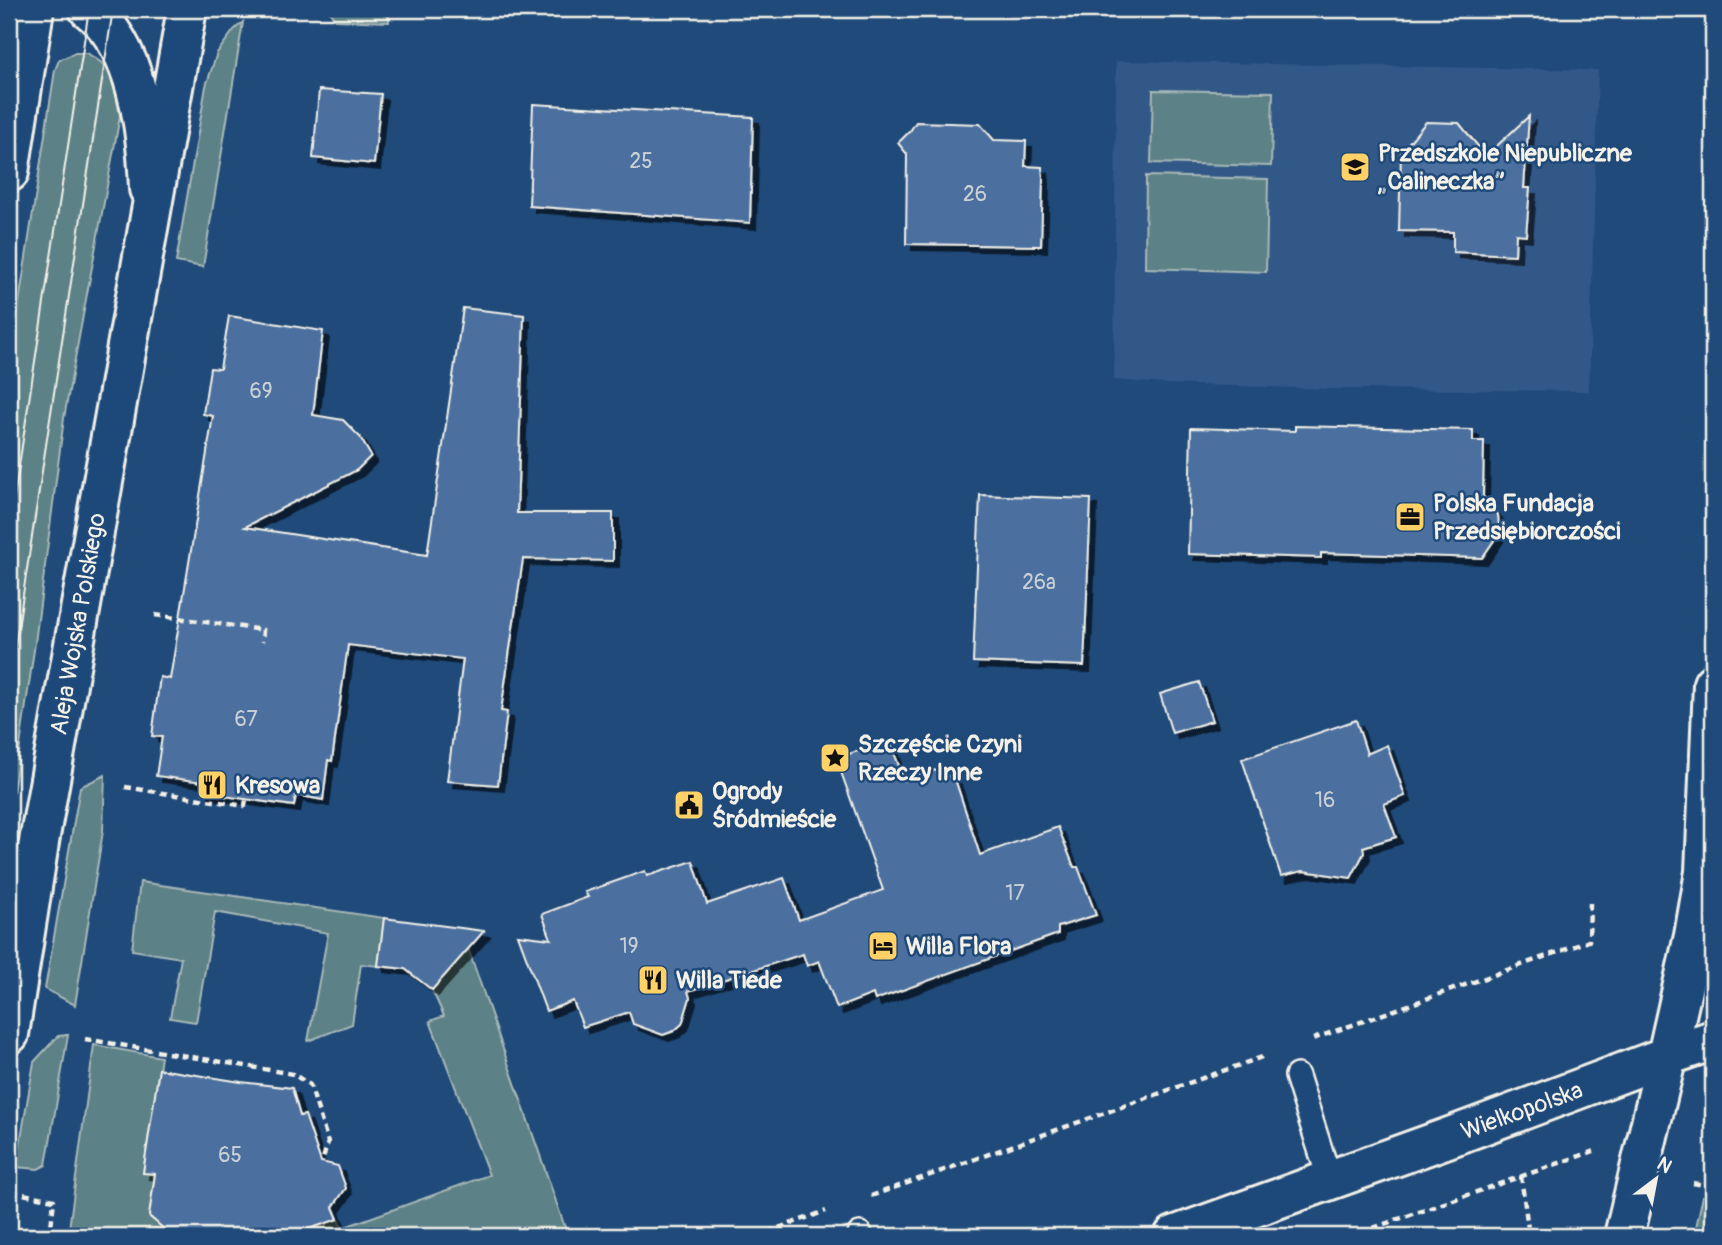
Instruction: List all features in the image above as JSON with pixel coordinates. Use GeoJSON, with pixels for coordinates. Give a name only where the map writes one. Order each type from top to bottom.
{"type":"FeatureCollection","features":[{"type":"Feature","properties":{"kind":"street"},"geometry":{"type":"LineString","coordinates":[[9,172],[34,9]]}},
{"type":"Feature","properties":{"kind":"street","name":"Aleja Wojska Polskiego"},"geometry":{"type":"LineString","coordinates":[[89,9],[110,30],[133,80],[145,139],[150,215]]}},
{"type":"Feature","properties":{"kind":"street","name":"Aleja Wojska Polskiego"},"geometry":{"type":"LineString","coordinates":[[9,1034],[40,836],[187,9]]}},
{"type":"Feature","properties":{"kind":"street"},"geometry":{"type":"LineString","coordinates":[[1624,1236],[1697,922],[1708,843],[1713,684]]}},
{"type":"Feature","properties":{"kind":"street","name":"Wielkopolska"},"geometry":{"type":"LineString","coordinates":[[1174,1236],[1713,1040]]}},
{"type":"Feature","properties":{"kind":"lane"},"geometry":{"type":"LineString","coordinates":[[1297,1076],[1330,1181]]}},
{"type":"Feature","properties":{"kind":"path"},"geometry":{"type":"LineString","coordinates":[[155,615],[263,630],[262,642]]}},
{"type":"Feature","properties":{"kind":"path"},"geometry":{"type":"LineString","coordinates":[[125,787],[245,806],[246,799]]}},
{"type":"Feature","properties":{"kind":"path"},"geometry":{"type":"LineString","coordinates":[[1301,1043],[1589,941],[1590,903]]}},
{"type":"Feature","properties":{"kind":"path"},"geometry":{"type":"LineString","coordinates":[[85,1039],[293,1074],[310,1085],[328,1142],[322,1162]]}},
{"type":"Feature","properties":{"kind":"path"},"geometry":{"type":"LineString","coordinates":[[859,1200],[1262,1057]]}},
{"type":"Feature","properties":{"kind":"path"},"geometry":{"type":"LineString","coordinates":[[1350,1236],[1650,1131]]}},
{"type":"Feature","properties":{"kind":"path"},"geometry":{"type":"LineString","coordinates":[[1521,1176],[1530,1236]]}},
{"type":"Feature","properties":{"kind":"path"},"geometry":{"type":"LineString","coordinates":[[1693,1183],[1713,1188]]}},
{"type":"Feature","properties":{"kind":"path"},"geometry":{"type":"LineString","coordinates":[[12,1192],[54,1200],[50,1236]]}},
{"type":"Feature","properties":{"kind":"path"},"geometry":{"type":"LineString","coordinates":[[756,1236],[833,1209]]}},
{"type":"Feature","properties":{"kind":"shaded area","name":"Przedszkole Niepubliczne „Calineczka”"},"geometry":{"type":"Polygon","coordinates":[[[1116,61],[1598,70],[1589,391],[1332,389],[1114,380],[1116,61]]]}},
{"type":"Feature","properties":{"kind":"green space"},"geometry":{"type":"Polygon","coordinates":[[[328,9],[386,9],[389,22],[335,20],[328,9]]]}},
{"type":"Feature","properties":{"kind":"green space"},"geometry":{"type":"Polygon","coordinates":[[[243,22],[203,267],[176,262],[206,86],[217,53],[243,22]]]}},
{"type":"Feature","properties":{"kind":"green space"},"geometry":{"type":"Polygon","coordinates":[[[75,53],[87,53],[112,72],[120,116],[64,418],[9,821],[9,367],[55,70],[59,60],[75,53]]]}},
{"type":"Feature","properties":{"kind":"green space"},"geometry":{"type":"Polygon","coordinates":[[[1153,90],[1273,92],[1271,166],[1151,163],[1153,90]]]}},
{"type":"Feature","properties":{"kind":"green space"},"geometry":{"type":"Polygon","coordinates":[[[1146,176],[1268,179],[1266,272],[1145,268],[1146,176]]]}},
{"type":"Feature","properties":{"kind":"green space"},"geometry":{"type":"Polygon","coordinates":[[[105,775],[103,831],[75,1005],[45,989],[80,787],[105,775]]]}},
{"type":"Feature","properties":{"kind":"green space"},"geometry":{"type":"Polygon","coordinates":[[[140,882],[384,918],[378,966],[361,964],[352,1024],[308,1041],[328,933],[215,912],[196,1022],[170,1018],[181,958],[132,950],[140,882]]]}},
{"type":"Feature","properties":{"kind":"green space"},"geometry":{"type":"Polygon","coordinates":[[[468,948],[568,1236],[314,1236],[311,1228],[338,1219],[342,1228],[489,1175],[430,1021],[444,1016],[432,990],[468,948]]]}},
{"type":"Feature","properties":{"kind":"green space"},"geometry":{"type":"Polygon","coordinates":[[[68,1035],[46,1165],[38,1169],[16,1167],[34,1062],[58,1036],[68,1035]]]}},
{"type":"Feature","properties":{"kind":"green space"},"geometry":{"type":"Polygon","coordinates":[[[94,1045],[161,1057],[143,1172],[155,1174],[149,1216],[172,1236],[68,1236],[94,1045]]]}},
{"type":"Feature","properties":{"kind":"green space"},"geometry":{"type":"Polygon","coordinates":[[[1703,1196],[1713,1199],[1713,1236],[1694,1236],[1703,1196]]]}},
{"type":"Feature","properties":{"kind":"building"},"geometry":{"type":"Polygon","coordinates":[[[319,90],[381,94],[374,164],[313,158],[319,90]]]}},
{"type":"Feature","properties":{"kind":"building"},"geometry":{"type":"Polygon","coordinates":[[[533,104],[753,117],[750,223],[529,206],[533,104]]]}},
{"type":"Feature","properties":{"kind":"building"},"geometry":{"type":"Polygon","coordinates":[[[1529,116],[1524,188],[1530,188],[1526,235],[1516,234],[1515,255],[1453,252],[1453,232],[1399,231],[1401,152],[1426,122],[1459,123],[1486,156],[1529,116]]]}},
{"type":"Feature","properties":{"kind":"building"},"geometry":{"type":"Polygon","coordinates":[[[916,122],[980,124],[994,140],[1026,141],[1025,166],[1042,167],[1041,246],[906,244],[907,154],[898,143],[916,122]]]}},
{"type":"Feature","properties":{"kind":"building"},"geometry":{"type":"Polygon","coordinates":[[[463,308],[524,315],[517,513],[613,513],[613,561],[523,559],[501,711],[507,712],[498,785],[447,781],[463,659],[348,645],[332,761],[328,760],[323,800],[296,795],[294,806],[203,793],[204,782],[156,776],[162,737],[152,736],[160,677],[170,679],[213,416],[203,414],[210,368],[220,369],[229,316],[323,331],[313,415],[343,420],[360,437],[371,456],[357,470],[245,527],[427,555],[463,308]]]}},
{"type":"Feature","properties":{"kind":"building"},"geometry":{"type":"Polygon","coordinates":[[[1295,426],[1473,430],[1473,441],[1484,441],[1483,496],[1498,515],[1497,536],[1482,558],[1321,553],[1321,558],[1188,554],[1191,428],[1295,431],[1295,426]]]}},
{"type":"Feature","properties":{"kind":"building"},"geometry":{"type":"Polygon","coordinates":[[[980,495],[1091,499],[1084,666],[973,662],[980,495]]]}},
{"type":"Feature","properties":{"kind":"building"},"geometry":{"type":"Polygon","coordinates":[[[1199,682],[1212,721],[1172,733],[1160,694],[1199,682]]]}},
{"type":"Feature","properties":{"kind":"building"},"geometry":{"type":"Polygon","coordinates":[[[1356,720],[1367,754],[1387,745],[1405,796],[1384,804],[1396,837],[1363,847],[1364,853],[1351,878],[1303,871],[1281,876],[1242,759],[1356,720]]]}},
{"type":"Feature","properties":{"kind":"building"},"geometry":{"type":"Polygon","coordinates":[[[890,741],[904,780],[934,770],[955,779],[980,855],[1058,827],[1074,867],[1078,867],[1096,915],[1058,927],[1058,934],[875,1000],[873,994],[837,1008],[819,961],[807,966],[803,954],[688,991],[690,998],[682,1024],[663,1035],[633,1024],[629,1012],[583,1027],[573,1001],[546,1011],[518,935],[551,939],[542,914],[588,897],[585,892],[645,871],[647,876],[693,861],[707,904],[784,878],[799,920],[883,890],[836,758],[890,741]]]}},
{"type":"Feature","properties":{"kind":"building"},"geometry":{"type":"Polygon","coordinates":[[[384,918],[484,931],[432,990],[405,969],[378,966],[384,918]]]}},
{"type":"Feature","properties":{"kind":"building"},"geometry":{"type":"Polygon","coordinates":[[[159,1069],[292,1088],[300,1116],[305,1115],[321,1162],[338,1166],[346,1188],[333,1207],[338,1219],[289,1236],[172,1236],[149,1216],[155,1174],[143,1173],[159,1069]]]}},
{"type":"Feature","properties":{"kind":"tram line"},"geometry":{"type":"LineString","coordinates":[[9,531],[89,9]]}},
{"type":"Feature","properties":{"kind":"tram line"},"geometry":{"type":"LineString","coordinates":[[9,686],[113,9]]}},
{"type":"Feature","properties":{"kind":"place","name":"Przedszkole Niepubliczne „Calineczka”"},"geometry":{"type":"Point","coordinates":[1355,167]}},
{"type":"Feature","properties":{"kind":"place","name":"Polska Fundacja Przedsiębiorczości"},"geometry":{"type":"Point","coordinates":[1410,517]}},
{"type":"Feature","properties":{"kind":"place","name":"Szczęście Czyni Rzeczy Inne"},"geometry":{"type":"Point","coordinates":[835,758]}},
{"type":"Feature","properties":{"kind":"place","name":"Kresowa"},"geometry":{"type":"Point","coordinates":[212,785]}},
{"type":"Feature","properties":{"kind":"place","name":"Ogrody Śródmieście"},"geometry":{"type":"Point","coordinates":[689,805]}},
{"type":"Feature","properties":{"kind":"place","name":"Willa Flora"},"geometry":{"type":"Point","coordinates":[883,946]}},
{"type":"Feature","properties":{"kind":"place","name":"Willa Tiede"},"geometry":{"type":"Point","coordinates":[653,980]}}]}
